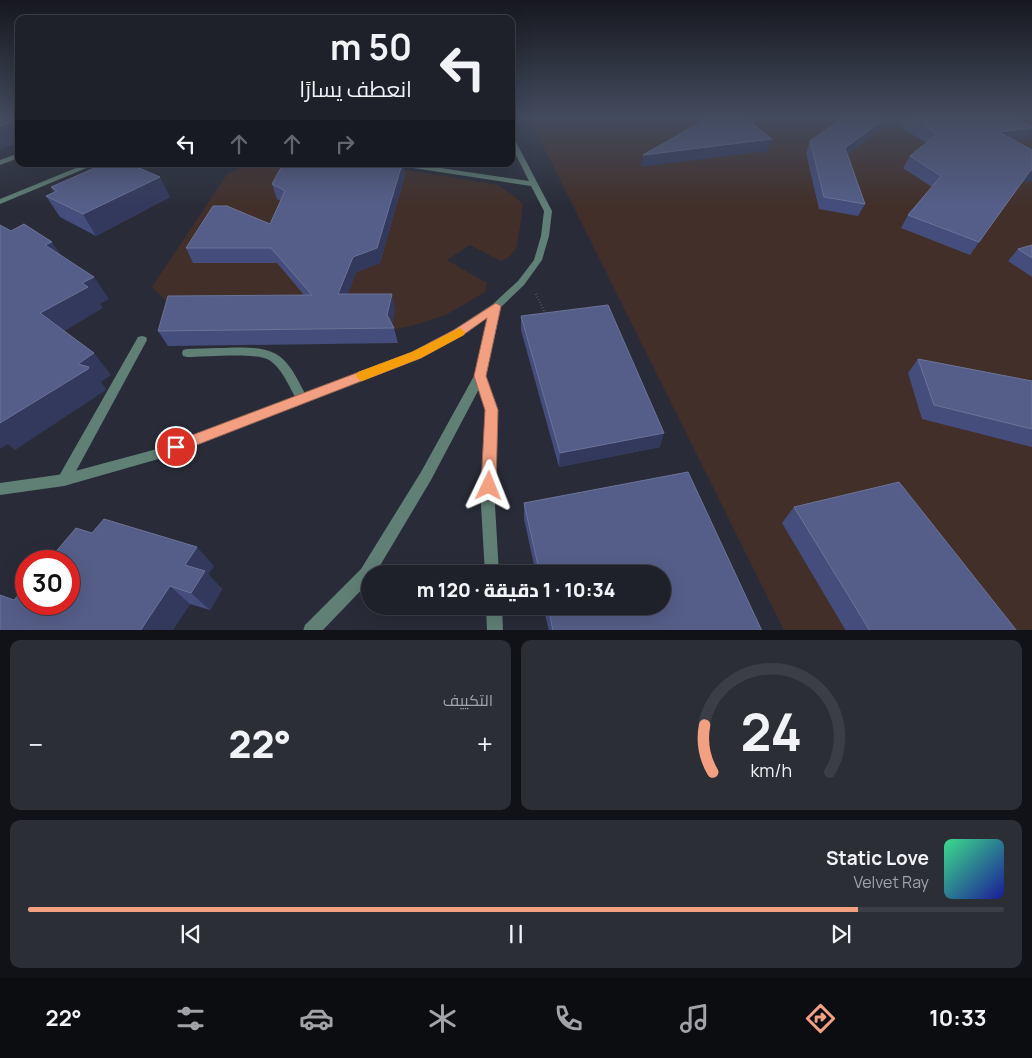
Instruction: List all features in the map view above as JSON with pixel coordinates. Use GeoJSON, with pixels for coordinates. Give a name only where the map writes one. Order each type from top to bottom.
{"type":"FeatureCollection","features":[{"type":"Feature","properties":{"kind":"street"},"geometry":{"type":"LineString","coordinates":[[0,489],[64,480],[158,454],[417,355],[459,332],[496,306],[521,283],[538,260],[543,244],[548,211],[515,146]]}},
{"type":"Feature","properties":{"kind":"street"},"geometry":{"type":"LineString","coordinates":[[0,163],[15,157]]}},
{"type":"Feature","properties":{"kind":"street"},"geometry":{"type":"LineString","coordinates":[[0,202],[85,167]]}},
{"type":"Feature","properties":{"kind":"street"},"geometry":{"type":"LineString","coordinates":[[420,167],[534,184]]}},
{"type":"Feature","properties":{"kind":"street"},"geometry":{"type":"LineString","coordinates":[[312,630],[366,574],[426,476],[480,376],[496,306]]}},
{"type":"Feature","properties":{"kind":"street"},"geometry":{"type":"LineString","coordinates":[[64,480],[142,340]]}},
{"type":"Feature","properties":{"kind":"street"},"geometry":{"type":"LineString","coordinates":[[187,353],[260,353],[272,356],[280,364],[302,399]]}},
{"type":"Feature","properties":{"kind":"street"},"geometry":{"type":"LineString","coordinates":[[480,376],[492,410],[488,505],[491,565]]}},
{"type":"Feature","properties":{"kind":"street"},"geometry":{"type":"LineString","coordinates":[[494,615],[495,630]]}},
{"type":"Feature","properties":{"kind":"path"},"geometry":{"type":"LineString","coordinates":[[536,293],[547,318]]}},
{"type":"Feature","properties":{"kind":"shaded area"},"geometry":{"type":"Polygon","coordinates":[[[544,146],[1032,146],[1032,630],[784,630],[544,146]]]}},
{"type":"Feature","properties":{"kind":"shaded area"},"geometry":{"type":"Polygon","coordinates":[[[242,167],[388,167],[498,185],[523,205],[517,247],[509,257],[501,261],[470,245],[447,260],[487,283],[485,292],[446,315],[391,330],[395,310],[177,311],[152,287],[228,173],[242,167]]]}},
{"type":"Feature","properties":{"kind":"building"},"geometry":{"type":"Polygon","coordinates":[[[658,146],[712,146],[643,155],[658,146]]]}},
{"type":"Feature","properties":{"kind":"building"},"geometry":{"type":"Polygon","coordinates":[[[811,146],[847,146],[845,148],[865,204],[824,197],[811,146]]]}},
{"type":"Feature","properties":{"kind":"building"},"geometry":{"type":"Polygon","coordinates":[[[922,146],[1025,146],[1032,150],[1032,170],[979,242],[908,215],[941,176],[910,156],[922,146]]]}},
{"type":"Feature","properties":{"kind":"building"},"geometry":{"type":"Polygon","coordinates":[[[97,167],[137,167],[160,177],[83,214],[46,196],[57,191],[51,187],[97,167]]]}},
{"type":"Feature","properties":{"kind":"building"},"geometry":{"type":"Polygon","coordinates":[[[281,167],[401,167],[377,248],[353,257],[338,294],[392,294],[387,315],[394,328],[158,331],[168,296],[312,295],[271,248],[186,248],[213,206],[227,206],[270,224],[285,191],[272,184],[281,167]]]}},
{"type":"Feature","properties":{"kind":"building"},"geometry":{"type":"Polygon","coordinates":[[[24,224],[52,242],[45,245],[94,277],[82,283],[88,287],[40,313],[94,353],[78,364],[89,367],[88,369],[0,423],[0,225],[11,231],[24,224]]]}},
{"type":"Feature","properties":{"kind":"building"},"geometry":{"type":"Polygon","coordinates":[[[1032,245],[1032,258],[1018,249],[1032,245]]]}},
{"type":"Feature","properties":{"kind":"building"},"geometry":{"type":"Polygon","coordinates":[[[608,305],[664,433],[560,453],[521,316],[608,305]]]}},
{"type":"Feature","properties":{"kind":"building"},"geometry":{"type":"Polygon","coordinates":[[[918,359],[1032,381],[1032,429],[934,405],[918,359]]]}},
{"type":"Feature","properties":{"kind":"building"},"geometry":{"type":"Polygon","coordinates":[[[688,472],[762,630],[553,630],[550,615],[671,615],[671,565],[538,565],[524,503],[688,472]]]}},
{"type":"Feature","properties":{"kind":"building"},"geometry":{"type":"Polygon","coordinates":[[[899,482],[1016,630],[869,630],[794,507],[899,482]]]}},
{"type":"Feature","properties":{"kind":"building"},"geometry":{"type":"Polygon","coordinates":[[[104,519],[197,547],[185,565],[205,571],[191,593],[170,586],[141,630],[0,630],[0,595],[15,599],[15,615],[80,615],[80,550],[57,550],[76,528],[92,533],[104,519]]]}},
{"type":"Feature","properties":{"kind":"slow traffic"},"geometry":{"type":"LineString","coordinates":[[362,376],[417,355],[460,332]]}},
{"type":"Feature","properties":{"kind":"route"},"geometry":{"type":"LineString","coordinates":[[176,447],[417,355],[459,332],[496,306],[480,376],[492,410],[489,486]]}}]}
